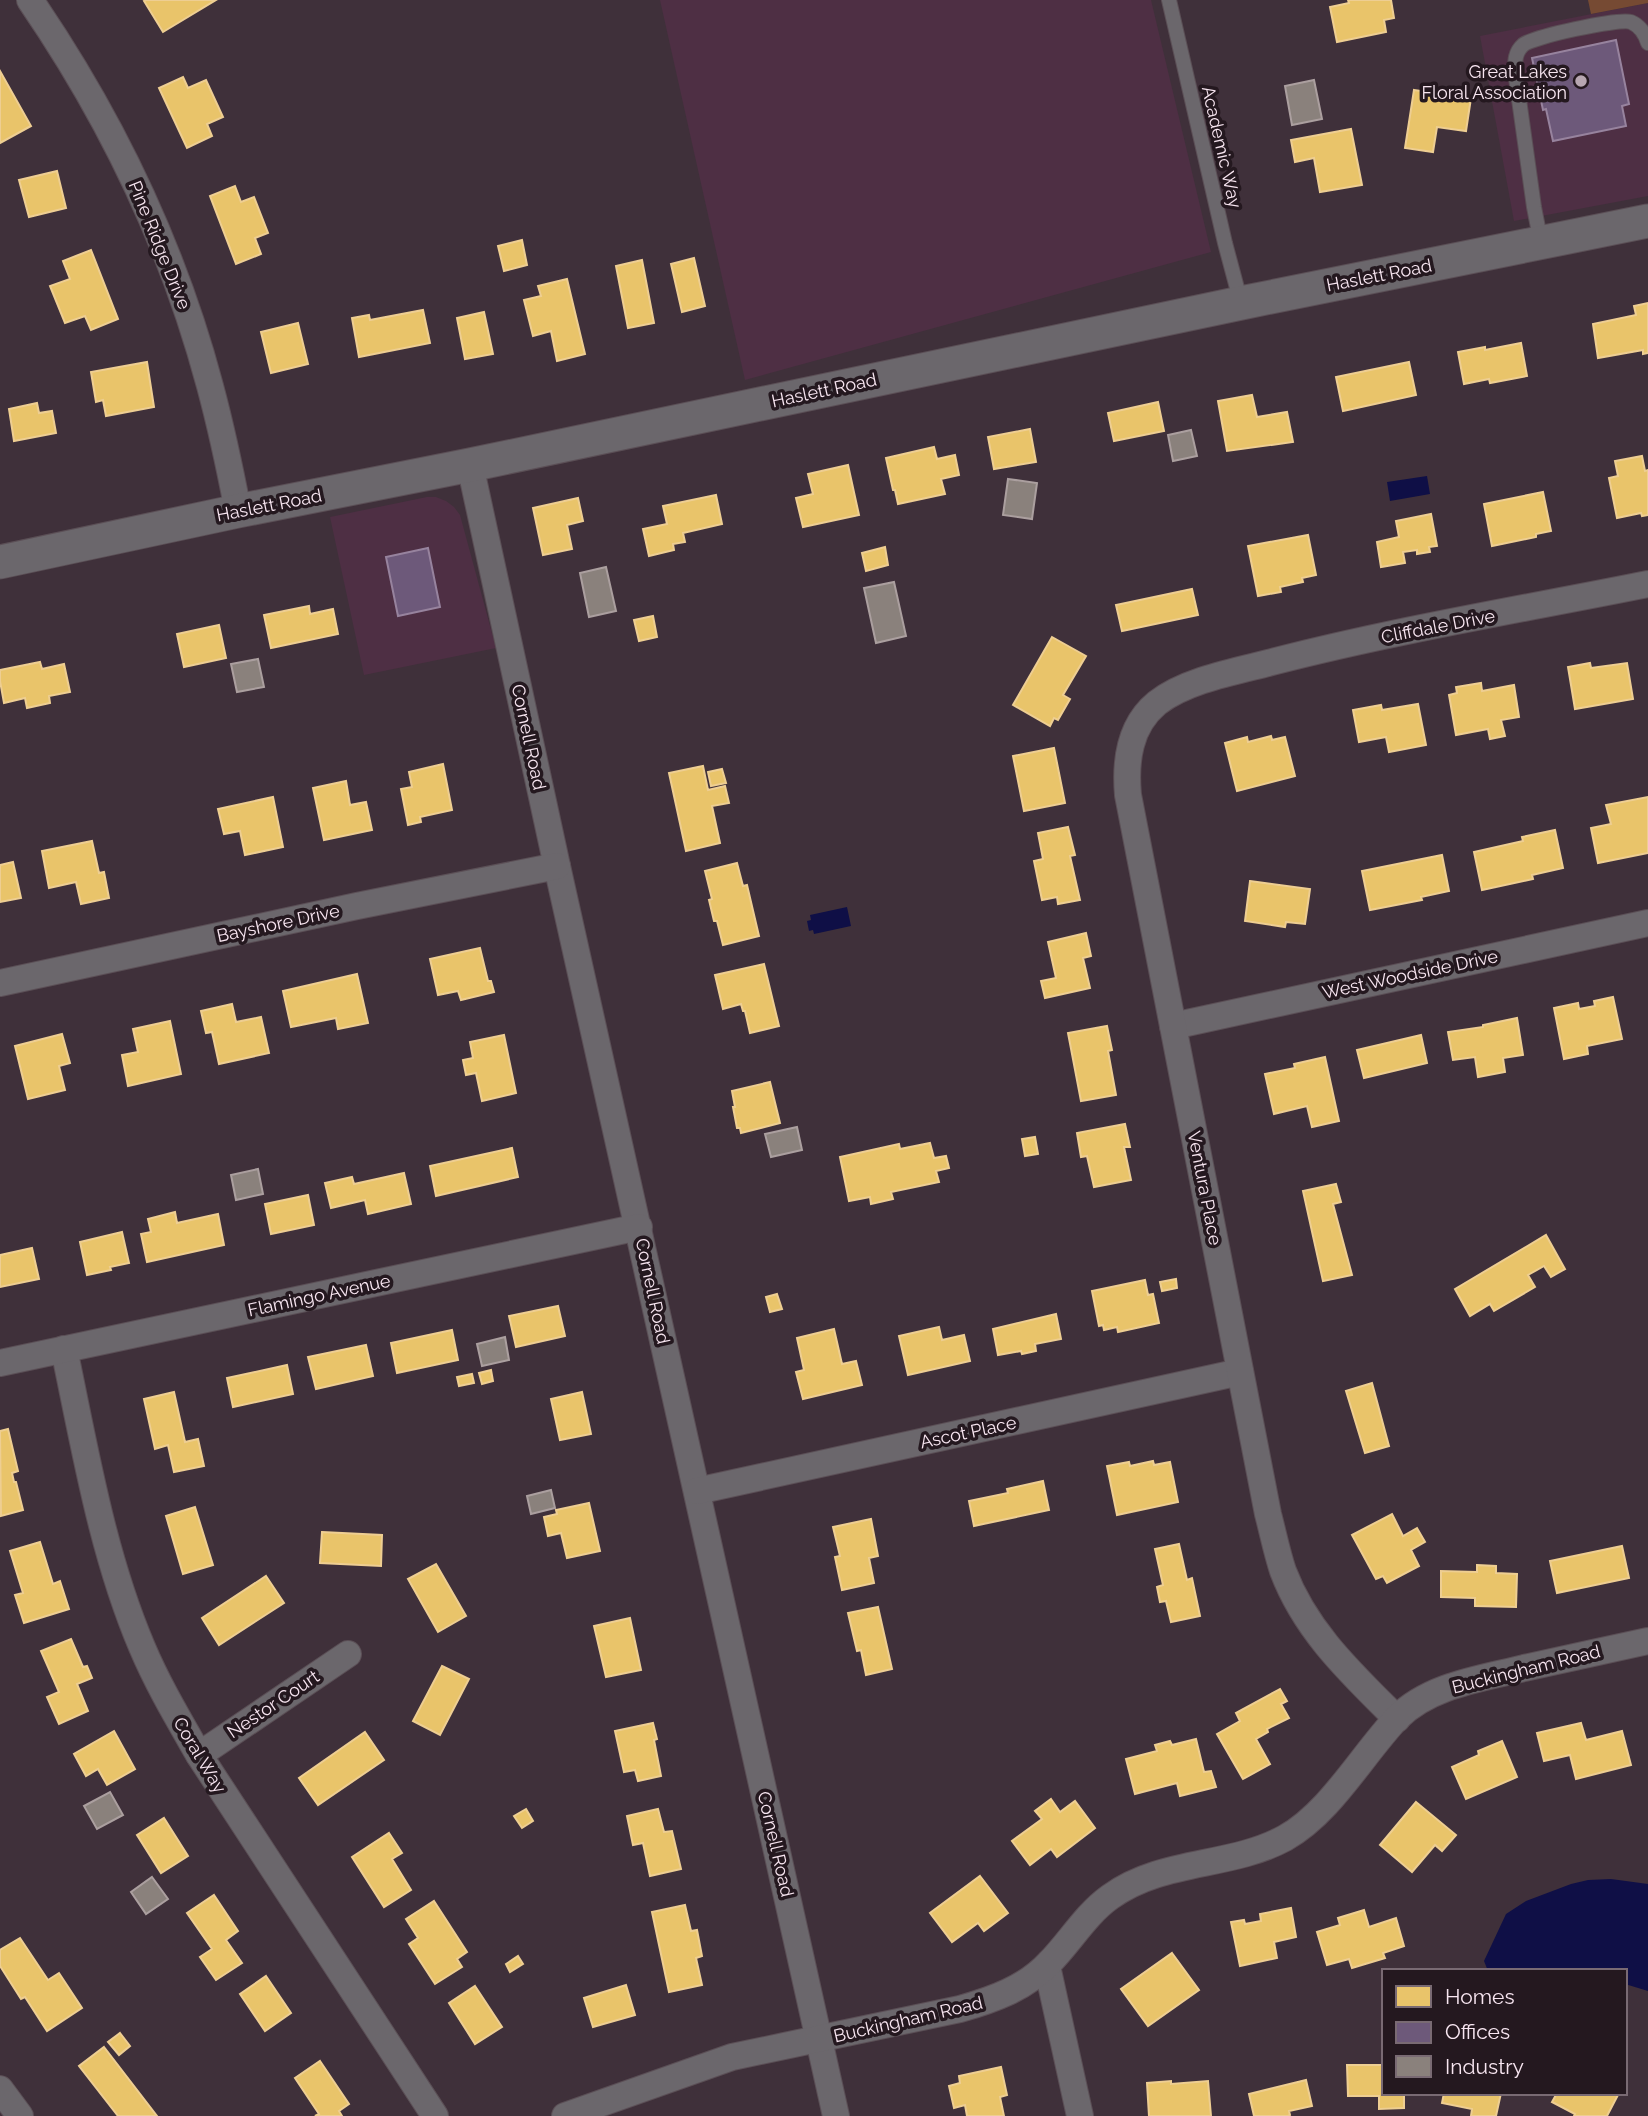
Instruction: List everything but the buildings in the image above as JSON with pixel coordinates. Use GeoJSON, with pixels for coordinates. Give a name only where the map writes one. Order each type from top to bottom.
{"type":"FeatureCollection","features":[{"type":"Feature","properties":{"kind":"street","name":"Pine Ridge Drive"},"geometry":{"type":"LineString","coordinates":[[30,0],[82,80],[110,130],[164,247],[210,385],[239,511]]}},
{"type":"Feature","properties":{"kind":"street","name":"Haslett Road"},"geometry":{"type":"LineString","coordinates":[[0,562],[1241,303],[1648,221]]}},
{"type":"Feature","properties":{"kind":"street","name":"Cornell Road"},"geometry":{"type":"LineString","coordinates":[[470,465],[836,2116]]}},
{"type":"Feature","properties":{"kind":"street","name":"Cliffdale Drive"},"geometry":{"type":"LineString","coordinates":[[1229,673],[1334,646],[1648,584]]}},
{"type":"Feature","properties":{"kind":"street","name":"Ventura Place"},"geometry":{"type":"LineString","coordinates":[[1229,673],[1186,688],[1158,702],[1145,715],[1130,746],[1126,778],[1128,795],[1268,1514],[1283,1571],[1320,1638],[1334,1656],[1397,1719]]}},
{"type":"Feature","properties":{"kind":"street","name":"Bayshore Drive"},"geometry":{"type":"LineString","coordinates":[[0,983],[557,866]]}},
{"type":"Feature","properties":{"kind":"street","name":"West Woodside Drive"},"geometry":{"type":"LineString","coordinates":[[1172,1026],[1648,923]]}},
{"type":"Feature","properties":{"kind":"street","name":"Flamingo Avenue"},"geometry":{"type":"LineString","coordinates":[[0,1363],[639,1227]]}},
{"type":"Feature","properties":{"kind":"street","name":"Coral Way"},"geometry":{"type":"LineString","coordinates":[[64,1349],[117,1577],[142,1646],[169,1703],[199,1755],[435,2116]]}},
{"type":"Feature","properties":{"kind":"street","name":"Ascot Place"},"geometry":{"type":"LineString","coordinates":[[696,1491],[1240,1372]]}},
{"type":"Feature","properties":{"kind":"street","name":"Buckingham Road"},"geometry":{"type":"LineString","coordinates":[[565,2116],[732,2057],[992,2000],[1047,1966],[1090,1914],[1110,1897],[1132,1884],[1150,1875],[1264,1847],[1285,1838],[1319,1810],[1397,1719],[1424,1698],[1455,1685],[1648,1641]]}},
{"type":"Feature","properties":{"kind":"street","name":"Nestor Court"},"geometry":{"type":"LineString","coordinates":[[199,1755],[348,1654]]}},
{"type":"Feature","properties":{"kind":"street"},"geometry":{"type":"LineString","coordinates":[[1047,1966],[1080,2116]]}},
{"type":"Feature","properties":{"kind":"street"},"geometry":{"type":"LineString","coordinates":[[0,2090],[20,2116]]}},
{"type":"Feature","properties":{"kind":"lane","name":"Academic Way"},"geometry":{"type":"LineString","coordinates":[[1169,0],[1241,303]]}},
{"type":"Feature","properties":{"kind":"lane"},"geometry":{"type":"LineString","coordinates":[[1541,243],[1515,71],[1517,52],[1531,40],[1622,21],[1643,31],[1648,43]]}},
{"type":"Feature","properties":{"kind":"shaded area"},"geometry":{"type":"Polygon","coordinates":[[[660,0],[1151,0],[1211,252],[745,380],[660,0]]]}},
{"type":"Feature","properties":{"kind":"shaded area"},"geometry":{"type":"Polygon","coordinates":[[[1588,0],[1648,0],[1648,3],[1591,14],[1588,0]]]}},
{"type":"Feature","properties":{"kind":"shaded area"},"geometry":{"type":"Polygon","coordinates":[[[1648,3],[1648,196],[1514,221],[1480,36],[1648,3]]]}},
{"type":"Feature","properties":{"kind":"shaded area"},"geometry":{"type":"Polygon","coordinates":[[[1427,476],[1430,494],[1390,501],[1387,482],[1427,476]]]}},
{"type":"Feature","properties":{"kind":"shaded area"},"geometry":{"type":"Polygon","coordinates":[[[427,497],[446,501],[460,515],[496,648],[364,675],[330,517],[427,497]]]}},
{"type":"Feature","properties":{"kind":"shaded area"},"geometry":{"type":"Polygon","coordinates":[[[847,907],[851,926],[814,934],[813,930],[809,931],[807,921],[811,920],[810,915],[847,907]]]}},
{"type":"Feature","properties":{"kind":"shaded area"},"geometry":{"type":"Polygon","coordinates":[[[1611,1879],[1648,1884],[1648,1991],[1627,1985],[1627,1969],[1487,1969],[1484,1961],[1506,1914],[1526,1901],[1588,1880],[1611,1879]]]}},
{"type":"Feature","properties":{"kind":"place","name":"Great Lakes Floral Association"},"geometry":{"type":"Point","coordinates":[1581,81]}}]}
